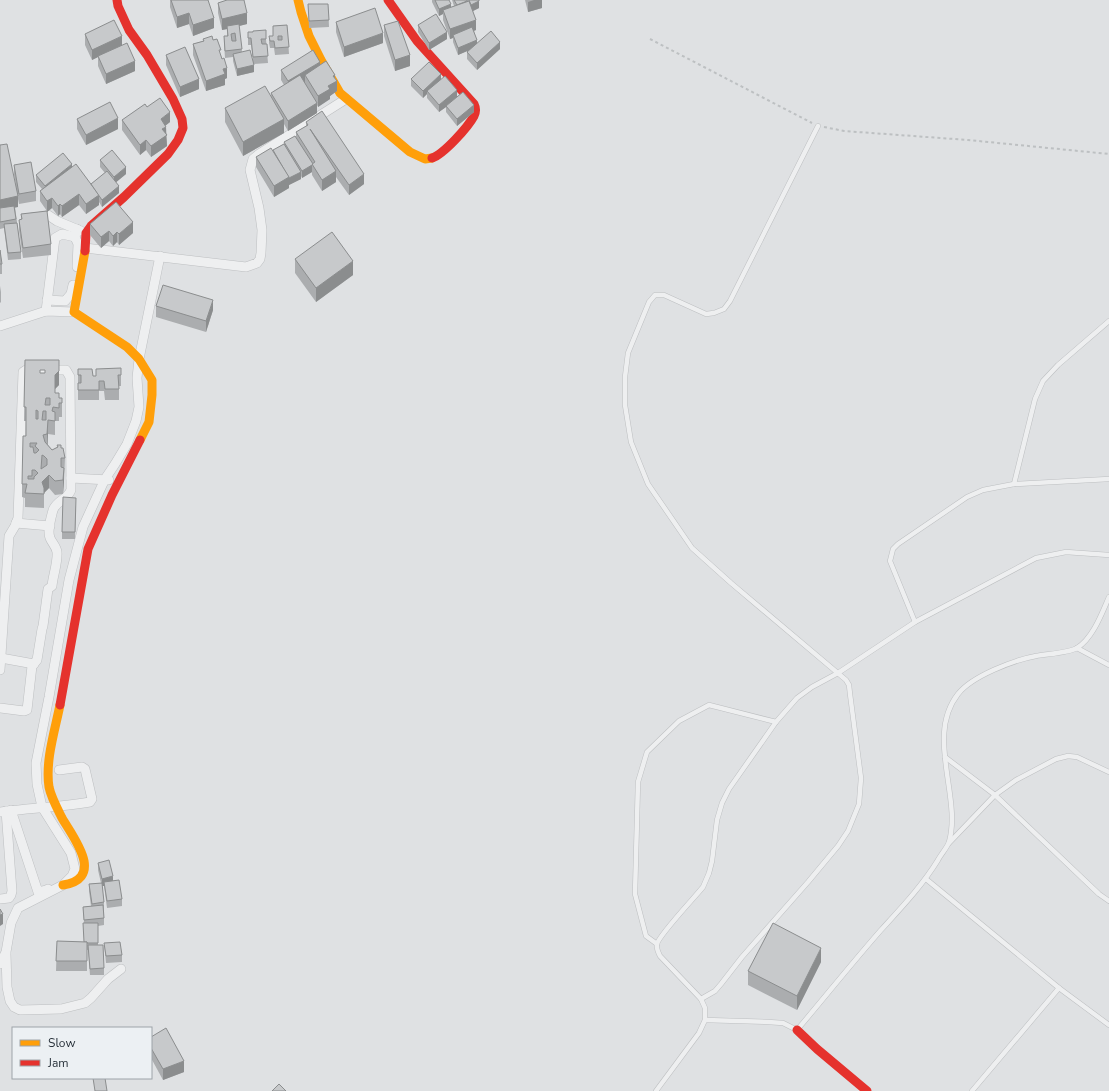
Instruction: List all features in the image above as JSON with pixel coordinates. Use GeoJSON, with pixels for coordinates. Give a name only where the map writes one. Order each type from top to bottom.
{"type":"FeatureCollection","features":[{"type":"Feature","properties":{"kind":"street"},"geometry":{"type":"LineString","coordinates":[[74,312],[85,248],[86,233],[91,226],[124,197],[168,154],[178,140],[183,128],[182,119],[173,99],[147,55],[129,30],[118,6],[117,0]]}},
{"type":"Feature","properties":{"kind":"street"},"geometry":{"type":"LineString","coordinates":[[298,0],[300,14],[308,35],[334,83],[346,100],[410,152],[421,158],[430,159],[438,156],[445,150],[475,115],[476,108],[474,104],[425,52],[393,10],[388,0]]}},
{"type":"Feature","properties":{"kind":"street"},"geometry":{"type":"LineString","coordinates":[[85,248],[246,267],[257,263],[260,259],[261,253],[262,230],[259,208],[250,170],[253,159],[346,100]]}},
{"type":"Feature","properties":{"kind":"street"},"geometry":{"type":"LineString","coordinates":[[47,300],[65,301],[71,294],[76,273],[78,244],[76,233],[48,215]]}},
{"type":"Feature","properties":{"kind":"street"},"geometry":{"type":"LineString","coordinates":[[46,311],[55,238],[62,234],[86,233]]}},
{"type":"Feature","properties":{"kind":"street"},"geometry":{"type":"LineString","coordinates":[[121,969],[108,979],[86,1003],[61,1009],[20,1010],[14,1007],[10,1001],[7,987],[6,952],[11,923],[18,908],[63,884],[73,874],[76,868],[71,853],[42,806],[37,784],[36,763],[69,580],[83,527],[105,479],[116,464],[127,444],[136,421],[139,407],[136,378],[160,256]]}},
{"type":"Feature","properties":{"kind":"street"},"geometry":{"type":"LineString","coordinates":[[0,326],[46,311],[74,312],[123,344],[139,359],[152,380],[149,422],[118,482],[88,549],[49,763],[48,777],[56,806],[84,858],[84,871],[81,877],[70,884],[63,884]]}},
{"type":"Feature","properties":{"kind":"street"},"geometry":{"type":"LineString","coordinates":[[0,670],[9,536],[18,518],[23,372],[26,370],[66,370],[70,377],[71,490],[69,495],[53,509],[50,526],[50,538],[55,545],[57,552],[52,586],[48,588],[37,660],[30,676],[27,710],[0,708]]}},
{"type":"Feature","properties":{"kind":"street"},"geometry":{"type":"LineString","coordinates":[[71,478],[105,479],[118,482]]}},
{"type":"Feature","properties":{"kind":"street"},"geometry":{"type":"LineString","coordinates":[[16,523],[50,526]]}},
{"type":"Feature","properties":{"kind":"street"},"geometry":{"type":"LineString","coordinates":[[1,658],[34,664]]}},
{"type":"Feature","properties":{"kind":"street"},"geometry":{"type":"LineString","coordinates":[[54,669],[67,670]]}},
{"type":"Feature","properties":{"kind":"street"},"geometry":{"type":"LineString","coordinates":[[43,729],[55,731]]}},
{"type":"Feature","properties":{"kind":"street"},"geometry":{"type":"LineString","coordinates":[[5,811],[90,802],[92,799],[85,768],[82,767],[59,770]]}},
{"type":"Feature","properties":{"kind":"street"},"geometry":{"type":"LineString","coordinates":[[5,811],[38,892],[47,890],[48,886],[73,874],[84,871]]}},
{"type":"Feature","properties":{"kind":"street"},"geometry":{"type":"LineString","coordinates":[[0,899],[9,898],[12,895],[5,811]]}},
{"type":"Feature","properties":{"kind":"street"},"geometry":{"type":"LineString","coordinates":[[0,964],[6,952]]}},
{"type":"Feature","properties":{"kind":"street"},"geometry":{"type":"LineString","coordinates":[[797,1030],[867,1091]]}},
{"type":"Feature","properties":{"kind":"lane"},"geometry":{"type":"LineString","coordinates":[[701,999],[714,991],[721,984],[742,957],[838,846],[848,831],[855,816],[859,804],[861,778],[849,685],[846,680],[692,548],[648,484],[631,442],[625,405],[625,377],[628,353],[649,302],[655,295],[664,295],[706,314],[724,309],[730,301],[818,126]]}},
{"type":"Feature","properties":{"kind":"lane"},"geometry":{"type":"LineString","coordinates":[[1014,484],[1035,399],[1043,381],[1058,365],[1109,320]]}},
{"type":"Feature","properties":{"kind":"lane"},"geometry":{"type":"LineString","coordinates":[[915,622],[892,566],[890,556],[893,549],[898,544],[967,497],[983,490],[1014,484],[1109,478]]}},
{"type":"Feature","properties":{"kind":"lane"},"geometry":{"type":"LineString","coordinates":[[656,1091],[699,1032],[705,1020],[705,1008],[701,999],[660,956],[657,949],[657,944],[664,933],[703,887],[707,880],[712,861],[717,820],[722,804],[729,789],[776,722],[797,698],[812,687],[838,673],[915,622],[1036,558],[1066,552],[1109,555]]}},
{"type":"Feature","properties":{"kind":"lane"},"geometry":{"type":"LineString","coordinates":[[948,844],[952,820],[945,756],[946,722],[950,708],[958,695],[965,686],[976,679],[1011,662],[1077,648],[1087,639],[1097,625],[1109,597]]}},
{"type":"Feature","properties":{"kind":"lane"},"geometry":{"type":"LineString","coordinates":[[1077,648],[1109,665]]}},
{"type":"Feature","properties":{"kind":"lane"},"geometry":{"type":"LineString","coordinates":[[657,944],[646,936],[635,894],[638,782],[647,752],[679,721],[709,705],[776,722]]}},
{"type":"Feature","properties":{"kind":"lane"},"geometry":{"type":"LineString","coordinates":[[945,756],[995,795],[1109,902]]}},
{"type":"Feature","properties":{"kind":"lane"},"geometry":{"type":"LineString","coordinates":[[705,1020],[768,1022],[782,1024],[797,1030],[850,966],[926,879],[948,844],[995,795],[1016,780],[1056,759],[1068,756],[1076,757],[1109,772]]}},
{"type":"Feature","properties":{"kind":"lane"},"geometry":{"type":"LineString","coordinates":[[926,879],[1058,988],[1109,1024]]}},
{"type":"Feature","properties":{"kind":"lane"},"geometry":{"type":"LineString","coordinates":[[972,1091],[1058,988]]}},
{"type":"Feature","properties":{"kind":"path"},"geometry":{"type":"LineString","coordinates":[[650,39],[818,126],[844,131],[968,140],[1109,154]]}},
{"type":"Feature","properties":{"kind":"building"},"geometry":{"type":"Polygon","coordinates":[[[171,0],[208,0],[214,18],[193,25],[189,13],[177,17],[171,0]]]}},
{"type":"Feature","properties":{"kind":"building"},"geometry":{"type":"Polygon","coordinates":[[[227,0],[244,0],[247,13],[222,19],[218,3],[227,0]]]}},
{"type":"Feature","properties":{"kind":"building"},"geometry":{"type":"Polygon","coordinates":[[[435,0],[449,0],[451,4],[439,9],[435,0]]]}},
{"type":"Feature","properties":{"kind":"building"},"geometry":{"type":"Polygon","coordinates":[[[454,0],[467,0],[467,1],[457,5],[454,0]]]}},
{"type":"Feature","properties":{"kind":"building"},"geometry":{"type":"Polygon","coordinates":[[[469,0],[479,0],[479,1],[471,5],[469,0]]]}},
{"type":"Feature","properties":{"kind":"building"},"geometry":{"type":"Polygon","coordinates":[[[469,1],[476,20],[450,29],[443,10],[469,1]]]}},
{"type":"Feature","properties":{"kind":"building"},"geometry":{"type":"Polygon","coordinates":[[[308,4],[328,4],[329,20],[309,21],[308,4]]]}},
{"type":"Feature","properties":{"kind":"building"},"geometry":{"type":"Polygon","coordinates":[[[375,8],[383,33],[344,47],[336,22],[375,8]]]}},
{"type":"Feature","properties":{"kind":"building"},"geometry":{"type":"Polygon","coordinates":[[[436,14],[447,32],[429,43],[418,25],[436,14]]]}},
{"type":"Feature","properties":{"kind":"building"},"geometry":{"type":"Polygon","coordinates":[[[114,20],[122,36],[92,50],[85,34],[114,20]]]}},
{"type":"Feature","properties":{"kind":"building"},"geometry":{"type":"Polygon","coordinates":[[[398,21],[410,55],[395,60],[384,25],[398,21]]]}},
{"type":"Feature","properties":{"kind":"building"},"geometry":{"type":"Polygon","coordinates":[[[239,24],[242,49],[225,51],[224,36],[228,36],[227,26],[239,24]],[[235,33],[231,34],[232,41],[236,41],[235,33]]]}},
{"type":"Feature","properties":{"kind":"building"},"geometry":{"type":"Polygon","coordinates":[[[287,25],[289,47],[275,48],[274,41],[270,41],[269,36],[273,36],[273,26],[287,25]],[[278,36],[278,40],[282,40],[282,36],[278,36]]]}},
{"type":"Feature","properties":{"kind":"building"},"geometry":{"type":"Polygon","coordinates":[[[472,27],[477,40],[458,48],[453,35],[472,27]]]}},
{"type":"Feature","properties":{"kind":"building"},"geometry":{"type":"Polygon","coordinates":[[[266,30],[266,39],[261,39],[262,44],[267,44],[268,56],[253,57],[251,38],[248,38],[248,32],[266,30]]]}},
{"type":"Feature","properties":{"kind":"building"},"geometry":{"type":"Polygon","coordinates":[[[491,31],[500,42],[477,63],[467,52],[491,31]]]}},
{"type":"Feature","properties":{"kind":"building"},"geometry":{"type":"Polygon","coordinates":[[[212,36],[213,40],[217,39],[221,50],[219,50],[222,59],[224,58],[227,68],[223,69],[225,74],[206,81],[193,44],[204,41],[203,39],[212,36]]]}},
{"type":"Feature","properties":{"kind":"building"},"geometry":{"type":"Polygon","coordinates":[[[127,43],[135,61],[106,74],[98,56],[127,43]]]}},
{"type":"Feature","properties":{"kind":"building"},"geometry":{"type":"Polygon","coordinates":[[[185,47],[199,79],[180,87],[166,55],[185,47]]]}},
{"type":"Feature","properties":{"kind":"building"},"geometry":{"type":"Polygon","coordinates":[[[250,50],[254,65],[237,69],[233,54],[250,50]]]}},
{"type":"Feature","properties":{"kind":"building"},"geometry":{"type":"Polygon","coordinates":[[[313,50],[320,62],[288,81],[281,70],[313,50]]]}},
{"type":"Feature","properties":{"kind":"building"},"geometry":{"type":"Polygon","coordinates":[[[326,61],[337,81],[328,86],[330,89],[318,96],[305,75],[326,61]]]}},
{"type":"Feature","properties":{"kind":"building"},"geometry":{"type":"Polygon","coordinates":[[[429,62],[441,74],[423,91],[411,79],[429,62]]]}},
{"type":"Feature","properties":{"kind":"building"},"geometry":{"type":"Polygon","coordinates":[[[300,75],[317,103],[288,121],[271,93],[300,75]]]}},
{"type":"Feature","properties":{"kind":"building"},"geometry":{"type":"Polygon","coordinates":[[[445,76],[457,90],[439,105],[427,91],[445,76]]]}},
{"type":"Feature","properties":{"kind":"building"},"geometry":{"type":"Polygon","coordinates":[[[265,86],[284,119],[243,142],[225,108],[265,86]]]}},
{"type":"Feature","properties":{"kind":"building"},"geometry":{"type":"Polygon","coordinates":[[[463,92],[474,105],[457,119],[446,106],[463,92]]]}},
{"type":"Feature","properties":{"kind":"building"},"geometry":{"type":"Polygon","coordinates":[[[160,98],[170,112],[161,119],[166,127],[162,129],[167,135],[151,146],[146,140],[140,145],[122,120],[145,104],[147,107],[160,98]]]}},
{"type":"Feature","properties":{"kind":"building"},"geometry":{"type":"Polygon","coordinates":[[[110,102],[118,118],[86,135],[77,119],[110,102]]]}},
{"type":"Feature","properties":{"kind":"building"},"geometry":{"type":"Polygon","coordinates":[[[322,111],[364,174],[349,185],[310,129],[336,171],[322,180],[312,164],[315,162],[296,132],[308,125],[306,122],[322,111]]]}},
{"type":"Feature","properties":{"kind":"building"},"geometry":{"type":"Polygon","coordinates":[[[295,136],[313,164],[302,171],[284,142],[295,136]]]}},
{"type":"Feature","properties":{"kind":"building"},"geometry":{"type":"Polygon","coordinates":[[[7,144],[18,196],[0,200],[0,145],[7,144]]]}},
{"type":"Feature","properties":{"kind":"building"},"geometry":{"type":"Polygon","coordinates":[[[284,144],[301,172],[289,178],[273,150],[284,144]]]}},
{"type":"Feature","properties":{"kind":"building"},"geometry":{"type":"Polygon","coordinates":[[[271,148],[289,177],[274,186],[256,157],[271,148]]]}},
{"type":"Feature","properties":{"kind":"building"},"geometry":{"type":"Polygon","coordinates":[[[112,150],[126,167],[114,177],[100,160],[112,150]]]}},
{"type":"Feature","properties":{"kind":"building"},"geometry":{"type":"Polygon","coordinates":[[[63,153],[72,164],[45,186],[36,175],[63,153]]]}},
{"type":"Feature","properties":{"kind":"building"},"geometry":{"type":"Polygon","coordinates":[[[31,162],[36,191],[19,194],[14,165],[31,162]]]}},
{"type":"Feature","properties":{"kind":"building"},"geometry":{"type":"Polygon","coordinates":[[[76,164],[99,195],[86,204],[79,194],[62,206],[60,204],[58,206],[52,198],[47,201],[40,191],[76,164]]]}},
{"type":"Feature","properties":{"kind":"building"},"geometry":{"type":"Polygon","coordinates":[[[107,171],[119,186],[102,200],[91,184],[107,171]]]}},
{"type":"Feature","properties":{"kind":"building"},"geometry":{"type":"Polygon","coordinates":[[[116,202],[133,222],[119,234],[117,232],[113,236],[109,231],[101,237],[90,224],[116,202]]]}},
{"type":"Feature","properties":{"kind":"building"},"geometry":{"type":"Polygon","coordinates":[[[14,206],[16,219],[0,222],[0,208],[14,206]]]}},
{"type":"Feature","properties":{"kind":"building"},"geometry":{"type":"Polygon","coordinates":[[[47,211],[51,244],[23,248],[19,220],[22,219],[21,214],[47,211]]]}},
{"type":"Feature","properties":{"kind":"building"},"geometry":{"type":"Polygon","coordinates":[[[17,223],[21,252],[8,253],[4,224],[17,223]]]}},
{"type":"Feature","properties":{"kind":"building"},"geometry":{"type":"Polygon","coordinates":[[[332,232],[353,261],[316,288],[295,259],[332,232]]]}},
{"type":"Feature","properties":{"kind":"building"},"geometry":{"type":"Polygon","coordinates":[[[0,250],[2,264],[0,264],[0,250]]]}},
{"type":"Feature","properties":{"kind":"building"},"geometry":{"type":"Polygon","coordinates":[[[163,285],[213,300],[206,321],[156,306],[163,285]]]}},
{"type":"Feature","properties":{"kind":"building"},"geometry":{"type":"Polygon","coordinates":[[[25,360],[59,360],[59,371],[55,375],[55,393],[59,393],[59,398],[62,398],[62,403],[59,403],[59,408],[53,407],[52,411],[55,412],[55,421],[48,420],[47,434],[43,435],[45,442],[52,450],[58,447],[57,445],[61,445],[61,448],[63,448],[65,458],[61,458],[61,467],[64,468],[63,480],[55,481],[49,475],[42,482],[44,494],[25,493],[27,484],[22,484],[23,436],[26,436],[26,407],[24,407],[25,360]],[[40,370],[40,373],[45,373],[45,370],[40,370]],[[46,398],[45,405],[50,405],[50,398],[46,398]],[[36,410],[36,419],[38,419],[38,411],[36,410]],[[43,411],[42,420],[46,420],[46,411],[43,411]],[[30,443],[30,447],[33,447],[34,453],[39,450],[35,446],[37,443],[30,443]],[[42,455],[41,469],[47,465],[47,459],[42,455]],[[32,470],[32,476],[28,476],[28,479],[34,479],[38,473],[35,470],[32,470]]]}},
{"type":"Feature","properties":{"kind":"building"},"geometry":{"type":"Polygon","coordinates":[[[121,368],[121,375],[118,375],[119,389],[105,389],[104,381],[99,381],[99,390],[78,390],[78,383],[81,383],[81,375],[78,375],[78,369],[92,369],[93,376],[96,376],[96,369],[121,368]]]}},
{"type":"Feature","properties":{"kind":"building"},"geometry":{"type":"Polygon","coordinates":[[[63,497],[76,498],[75,532],[62,532],[63,497]]]}},
{"type":"Feature","properties":{"kind":"building"},"geometry":{"type":"Polygon","coordinates":[[[109,860],[113,876],[102,879],[98,863],[109,860]]]}},
{"type":"Feature","properties":{"kind":"building"},"geometry":{"type":"Polygon","coordinates":[[[119,880],[122,899],[107,901],[104,882],[119,880]]]}},
{"type":"Feature","properties":{"kind":"building"},"geometry":{"type":"Polygon","coordinates":[[[102,883],[104,902],[92,904],[89,884],[102,883]]]}},
{"type":"Feature","properties":{"kind":"building"},"geometry":{"type":"Polygon","coordinates":[[[103,905],[104,918],[84,920],[83,907],[103,905]]]}},
{"type":"Feature","properties":{"kind":"building"},"geometry":{"type":"Polygon","coordinates":[[[83,923],[98,923],[98,943],[84,942],[83,923]]]}},
{"type":"Feature","properties":{"kind":"building"},"geometry":{"type":"Polygon","coordinates":[[[773,923],[821,948],[797,996],[748,971],[773,923]]]}},
{"type":"Feature","properties":{"kind":"building"},"geometry":{"type":"Polygon","coordinates":[[[57,941],[87,942],[87,961],[56,961],[57,941]]]}},
{"type":"Feature","properties":{"kind":"building"},"geometry":{"type":"Polygon","coordinates":[[[120,942],[122,955],[106,956],[104,943],[120,942]]]}},
{"type":"Feature","properties":{"kind":"building"},"geometry":{"type":"Polygon","coordinates":[[[88,945],[103,945],[104,968],[90,969],[88,945]]]}},
{"type":"Feature","properties":{"kind":"building"},"geometry":{"type":"Polygon","coordinates":[[[166,1028],[184,1061],[163,1069],[152,1050],[152,1036],[166,1028]]]}},
{"type":"Feature","properties":{"kind":"building"},"geometry":{"type":"Polygon","coordinates":[[[93,1079],[105,1079],[107,1091],[95,1091],[93,1079]]]}},
{"type":"Feature","properties":{"kind":"building"},"geometry":{"type":"Polygon","coordinates":[[[279,1084],[286,1091],[272,1091],[279,1084]]]}},
{"type":"Feature","properties":{"kind":"traffic: slow"},"geometry":{"type":"LineString","coordinates":[[298,0],[309,36],[340,93],[410,152],[425,159],[432,158]]}},
{"type":"Feature","properties":{"kind":"traffic: slow"},"geometry":{"type":"LineString","coordinates":[[85,251],[74,312],[127,347],[139,359],[152,380],[149,422],[140,440]]}},
{"type":"Feature","properties":{"kind":"traffic: slow"},"geometry":{"type":"LineString","coordinates":[[60,705],[49,756],[49,787],[58,810],[83,856],[84,866],[83,874],[76,881],[63,885]]}},
{"type":"Feature","properties":{"kind":"traffic: jam"},"geometry":{"type":"LineString","coordinates":[[85,251],[86,233],[91,226],[124,197],[168,154],[178,140],[183,128],[182,119],[173,99],[147,55],[129,30],[118,6],[117,0]]}},
{"type":"Feature","properties":{"kind":"traffic: jam"},"geometry":{"type":"LineString","coordinates":[[388,0],[417,41],[474,104],[475,107],[474,116],[461,133],[449,146],[432,158]]}},
{"type":"Feature","properties":{"kind":"traffic: jam"},"geometry":{"type":"LineString","coordinates":[[60,705],[88,549],[112,495],[140,440]]}},
{"type":"Feature","properties":{"kind":"traffic: jam"},"geometry":{"type":"LineString","coordinates":[[797,1030],[867,1091]]}}]}
